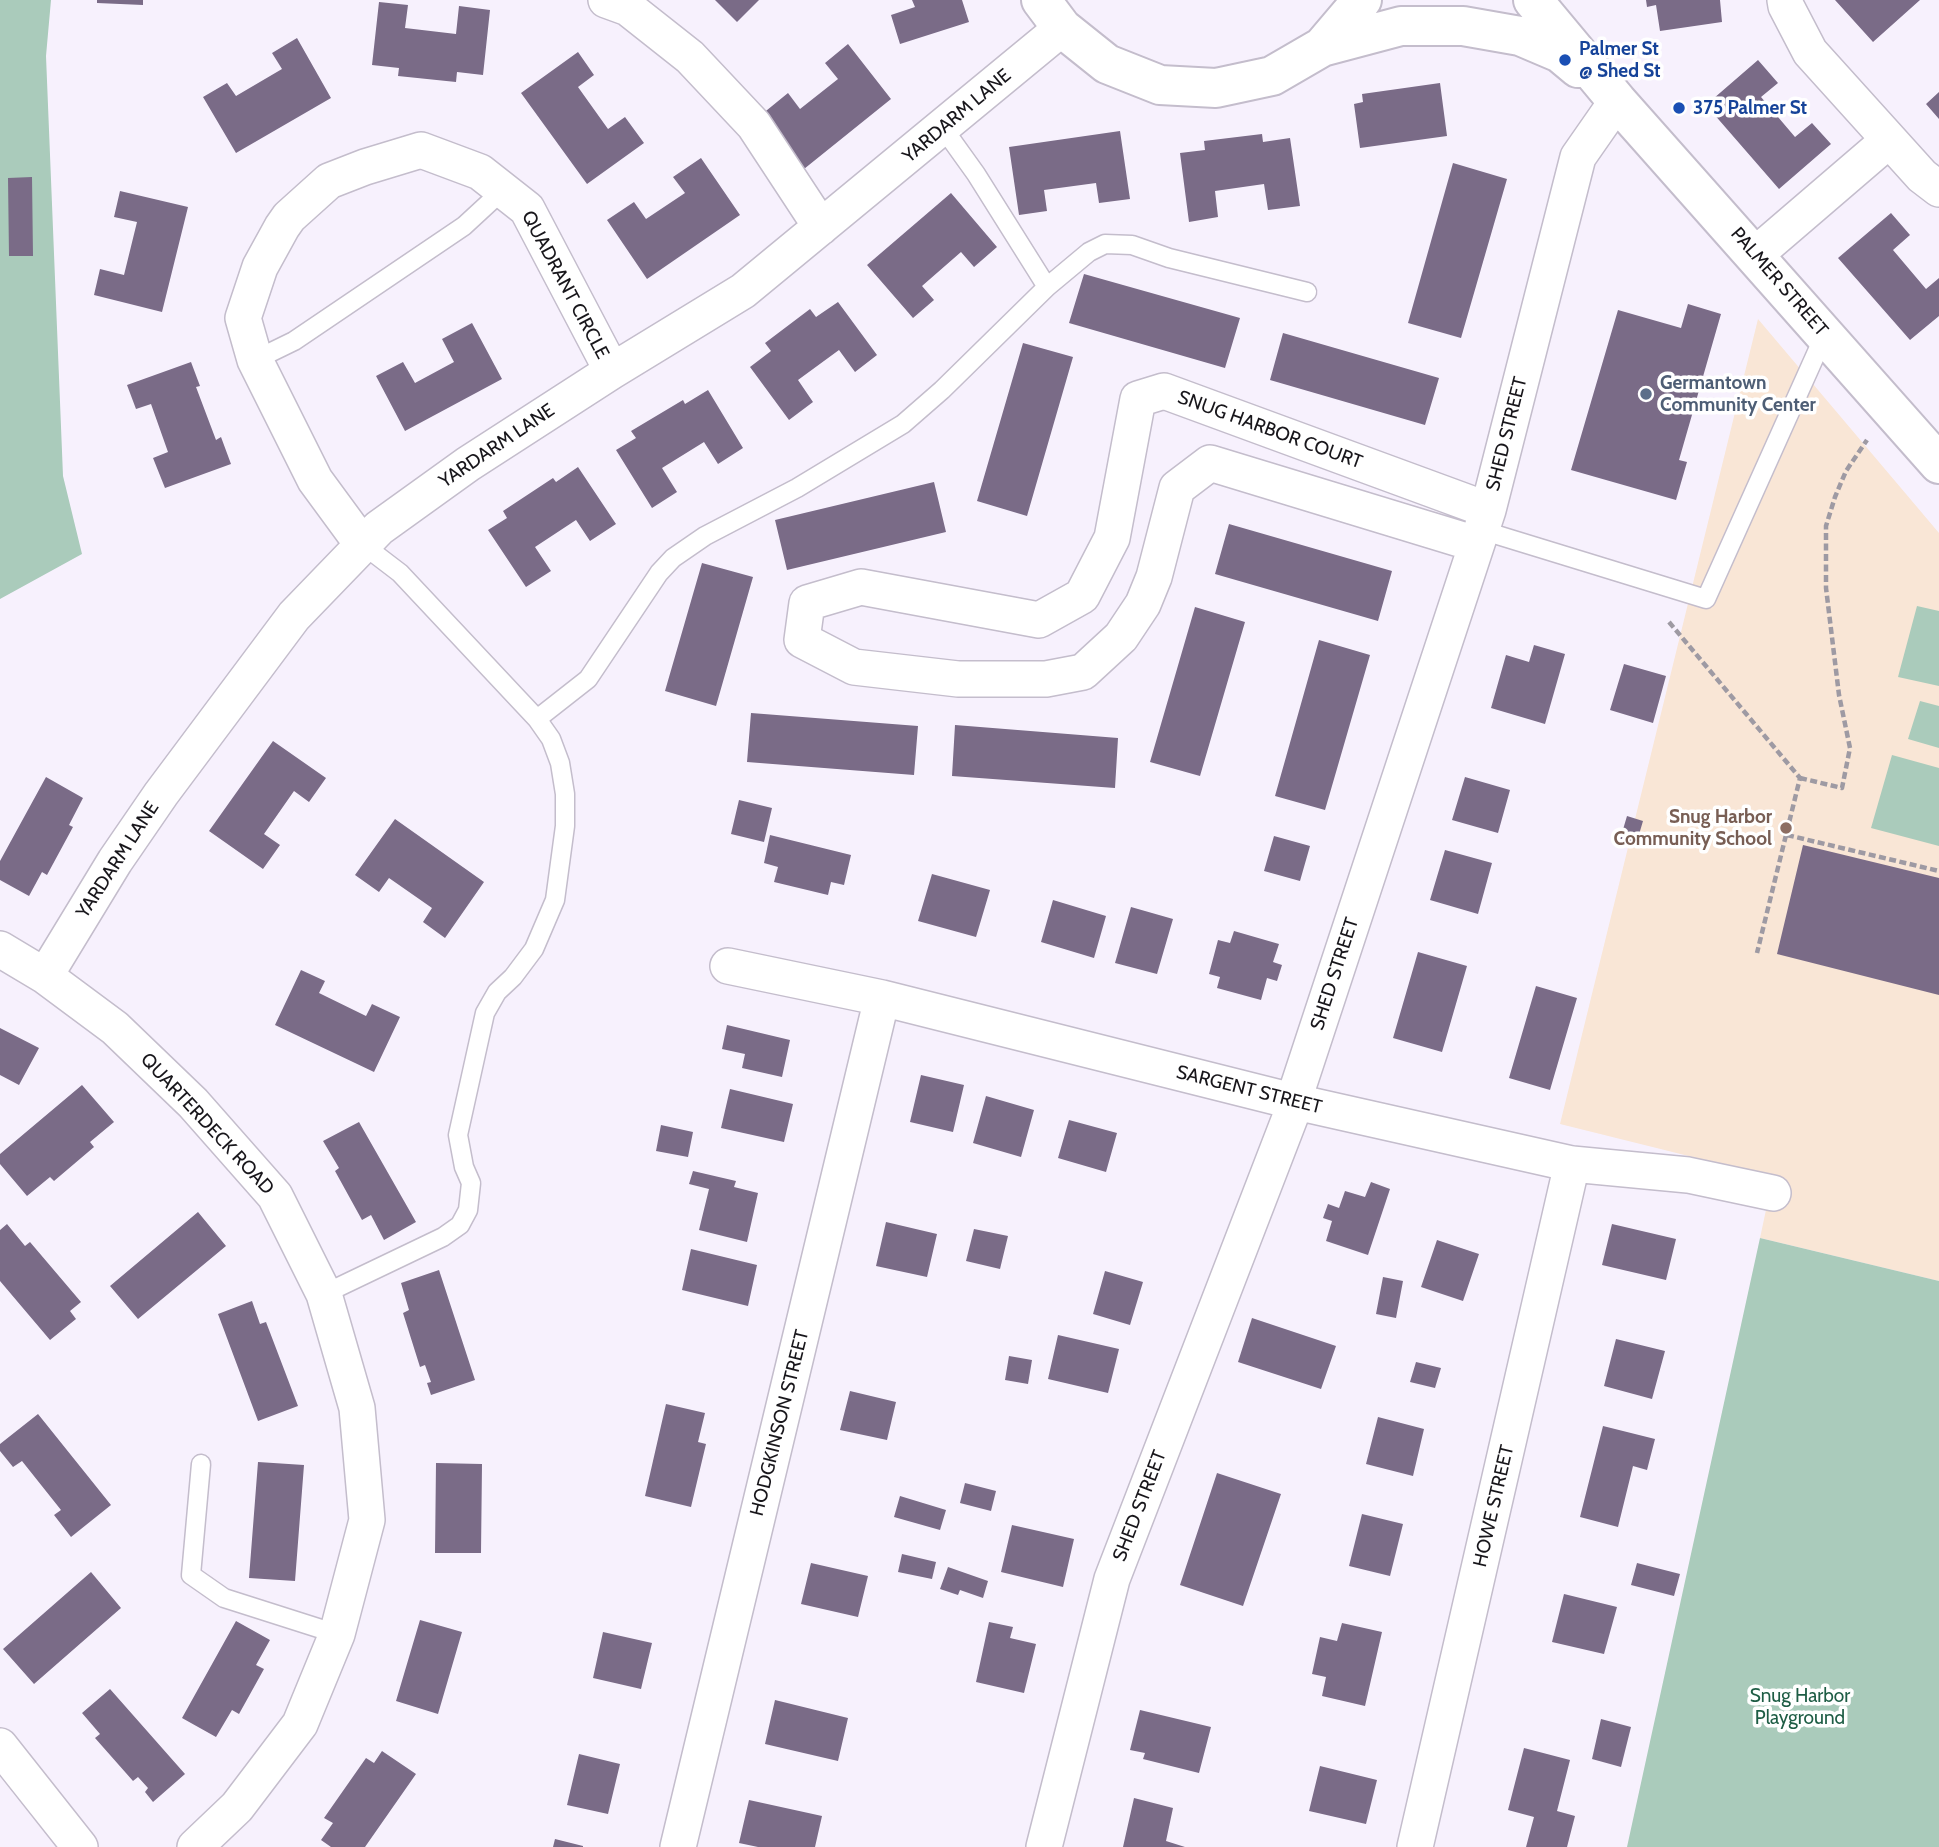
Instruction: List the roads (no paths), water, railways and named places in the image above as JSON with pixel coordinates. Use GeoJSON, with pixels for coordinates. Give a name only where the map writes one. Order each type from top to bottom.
{"type":"FeatureCollection","features":[{"type":"Feature","properties":{"kind":"street"},"geometry":{"type":"LineString","coordinates":[[606,0],[628,8],[690,57],[754,125],[821,227]]}},
{"type":"Feature","properties":{"kind":"street"},"geometry":{"type":"LineString","coordinates":[[1052,14],[1107,64],[1160,85],[1216,88],[1272,76],[1322,47],[1362,0]]}},
{"type":"Feature","properties":{"kind":"street","name":"PALMER STREET"},"geometry":{"type":"LineString","coordinates":[[1533,0],[1617,101],[1939,464]]}},
{"type":"Feature","properties":{"kind":"street"},"geometry":{"type":"LineString","coordinates":[[1785,0],[1810,52],[1922,176],[1939,189]]}},
{"type":"Feature","properties":{"kind":"street","name":"YARDARM LANE"},"geometry":{"type":"LineString","coordinates":[[45,976],[161,794],[294,616],[362,544],[379,528],[468,464],[743,291],[943,128],[1052,14]]}},
{"type":"Feature","properties":{"kind":"street","name":"PALMER STREET"},"geometry":{"type":"LineString","coordinates":[[1322,47],[1401,26],[1462,26],[1520,36],[1560,53],[1617,101]]}},
{"type":"Feature","properties":{"kind":"street","name":"SHED STREET"},"geometry":{"type":"LineString","coordinates":[[1044,1847],[1112,1579],[1296,1102],[1298,1087],[1482,528],[1578,157],[1617,101]]}},
{"type":"Feature","properties":{"kind":"street"},"geometry":{"type":"LineString","coordinates":[[1755,255],[1889,140]]}},
{"type":"Feature","properties":{"kind":"street","name":"QUADRANT CIRCLE"},"geometry":{"type":"LineString","coordinates":[[362,544],[316,480],[255,360],[243,318],[260,267],[289,216],[329,181],[421,150],[480,172],[527,209],[612,371]]}},
{"type":"Feature","properties":{"kind":"street","name":"SNUG HARBOR COURT"},"geometry":{"type":"LineString","coordinates":[[1164,391],[1482,528],[1210,463],[1177,488],[1154,577],[1143,604],[1121,637],[1083,672],[1046,679],[958,679],[867,669],[854,667],[802,640],[807,603],[861,587],[1039,620],[1082,596],[1112,538],[1138,399],[1164,391]]}},
{"type":"Feature","properties":{"kind":"street","name":"QUARTERDECK ROAD"},"geometry":{"type":"LineString","coordinates":[[0,949],[45,976],[115,1028],[193,1103],[275,1196],[324,1294],[356,1408],[367,1520],[337,1633],[300,1724],[237,1807],[195,1847]]}},
{"type":"Feature","properties":{"kind":"street","name":"SARGENT STREET"},"geometry":{"type":"LineString","coordinates":[[728,966],[882,998],[1296,1102],[1572,1164],[1688,1175],[1773,1193]]}},
{"type":"Feature","properties":{"kind":"street","name":"HODGKINSON STREET"},"geometry":{"type":"LineString","coordinates":[[678,1847],[882,998]]}},
{"type":"Feature","properties":{"kind":"street","name":"HOWE STREET"},"geometry":{"type":"LineString","coordinates":[[1415,1847],[1572,1164]]}},
{"type":"Feature","properties":{"kind":"street"},"geometry":{"type":"LineString","coordinates":[[0,1746],[80,1847]]}},
{"type":"Feature","properties":{"kind":"lane"},"geometry":{"type":"LineString","coordinates":[[943,128],[976,174],[1047,287]]}},
{"type":"Feature","properties":{"kind":"lane"},"geometry":{"type":"LineString","coordinates":[[255,360],[294,341],[464,226],[503,190]]}},
{"type":"Feature","properties":{"kind":"lane"},"geometry":{"type":"LineString","coordinates":[[537,719],[587,679],[659,573],[673,558],[705,536],[797,488],[903,424],[942,390],[1047,287],[1089,252],[1105,244],[1119,243],[1307,292]]}},
{"type":"Feature","properties":{"kind":"lane"},"geometry":{"type":"LineString","coordinates":[[1482,528],[1706,599],[1825,334]]}},
{"type":"Feature","properties":{"kind":"lane"},"geometry":{"type":"LineString","coordinates":[[324,1294],[443,1237],[460,1225],[468,1210],[471,1183],[464,1167],[458,1135],[485,1013],[497,992],[513,977],[534,949],[555,900],[565,826],[565,794],[560,763],[551,738],[537,719],[400,573],[362,544]]}},
{"type":"Feature","properties":{"kind":"lane"},"geometry":{"type":"LineString","coordinates":[[201,1464],[191,1575],[224,1598],[337,1633]]}},
{"type":"Feature","properties":{"kind":"place","name":"Palmer St @ Shed St"},"geometry":{"type":"Point","coordinates":[1565,60]}},
{"type":"Feature","properties":{"kind":"place","name":"375 Palmer St"},"geometry":{"type":"Point","coordinates":[1679,108]}},
{"type":"Feature","properties":{"kind":"place","name":"Germantown Community Center"},"geometry":{"type":"Point","coordinates":[1646,394]}},
{"type":"Feature","properties":{"kind":"place","name":"Snug Harbor Community School"},"geometry":{"type":"Point","coordinates":[1786,828]}},
{"type":"Feature","properties":{"kind":"park label","name":"Snug Harbor Playground"},"geometry":{"type":"Point","coordinates":[1800,1707]}}]}
